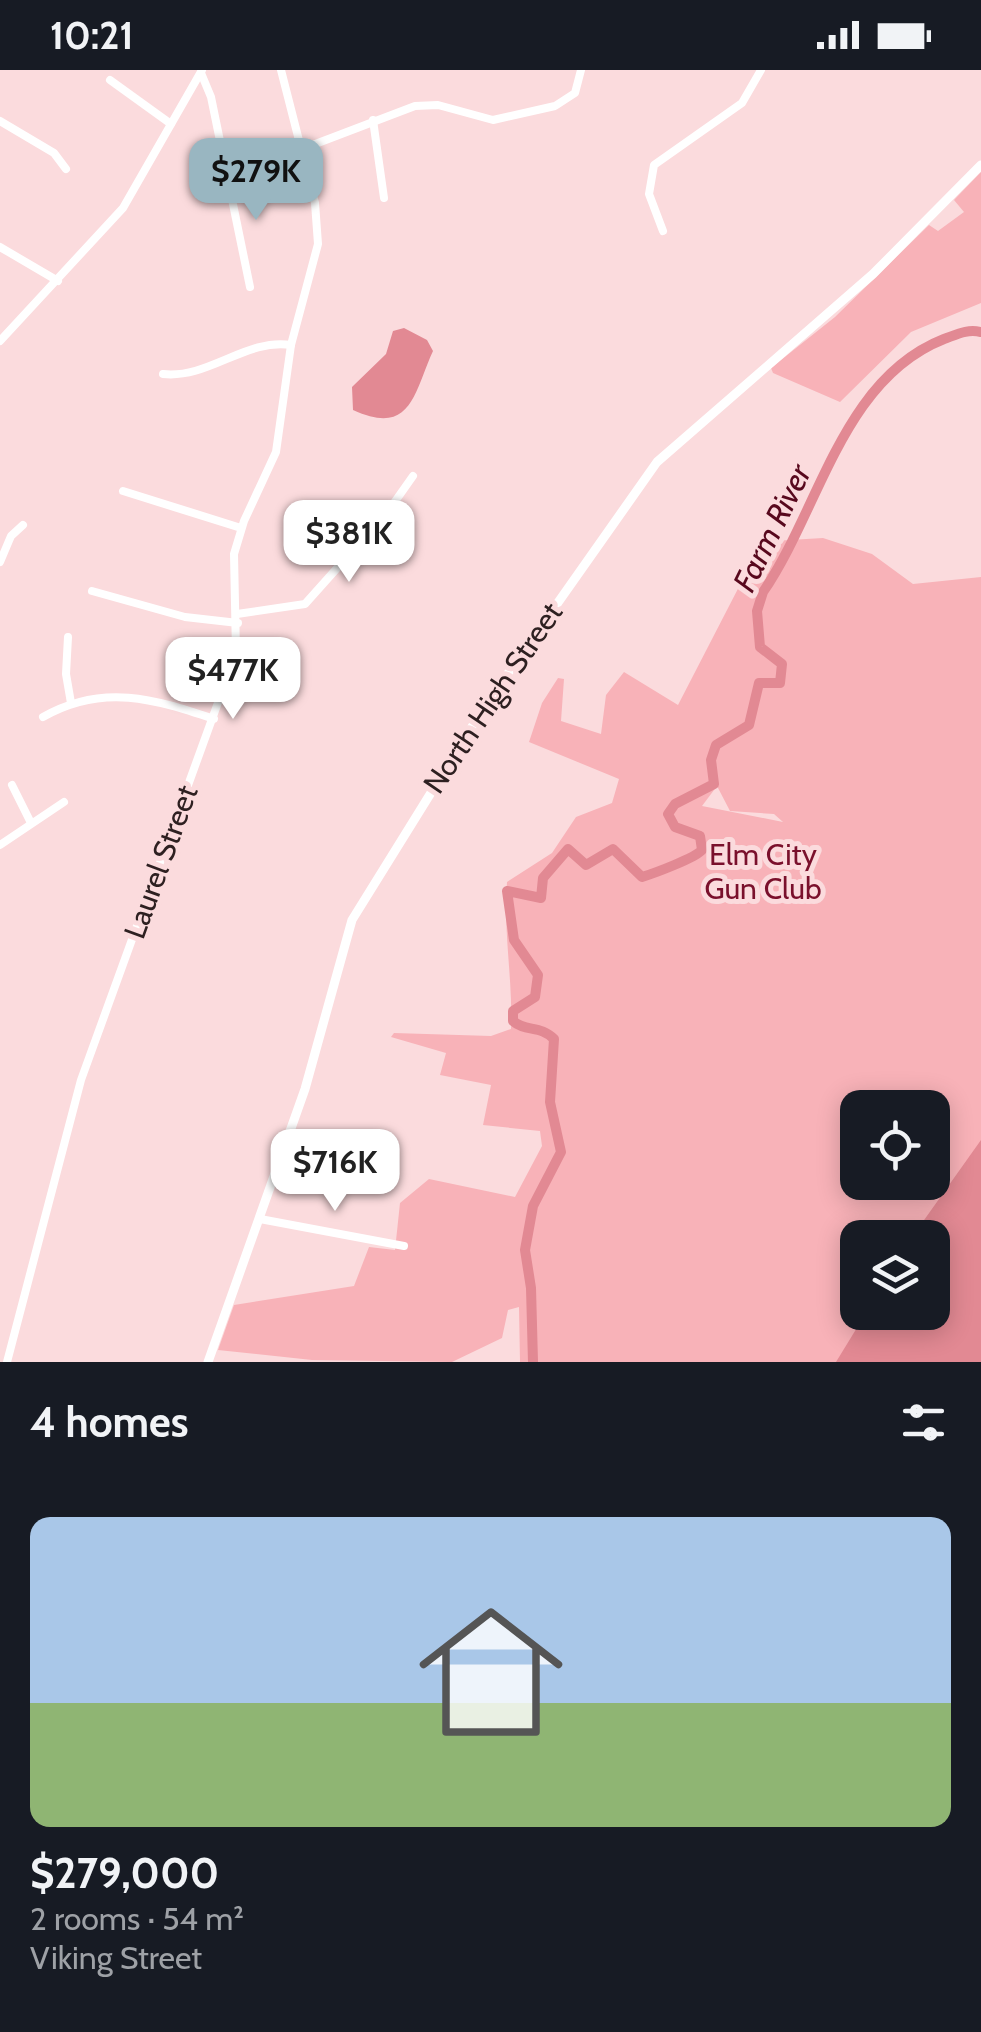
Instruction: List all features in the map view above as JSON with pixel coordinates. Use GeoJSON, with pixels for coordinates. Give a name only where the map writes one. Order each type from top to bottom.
{"type":"FeatureCollection","features":[{"type":"Feature","properties":{"kind":"main road","name":"North High Street"},"geometry":{"type":"LineString","coordinates":[[208,1362],[316,1056],[352,920],[503,679],[656,462],[872,274],[981,165]]}},
{"type":"Feature","properties":{"kind":"street","name":"Laurel Street"},"geometry":{"type":"LineString","coordinates":[[7,1362],[80,1080],[234,666],[238,618],[234,564],[241,528],[276,452],[291,346],[318,238],[282,70]]}},
{"type":"Feature","properties":{"kind":"street"},"geometry":{"type":"LineString","coordinates":[[226,165],[301,148],[373,120],[427,105],[481,120],[555,106],[572,96],[581,70]]}},
{"type":"Feature","properties":{"kind":"street"},"geometry":{"type":"LineString","coordinates":[[662,231],[648,194],[654,165],[742,103],[761,70]]}},
{"type":"Feature","properties":{"kind":"street"},"geometry":{"type":"LineString","coordinates":[[0,341],[128,202],[202,71]]}},
{"type":"Feature","properties":{"kind":"street"},"geometry":{"type":"LineString","coordinates":[[202,71],[226,165],[250,287]]}},
{"type":"Feature","properties":{"kind":"street"},"geometry":{"type":"LineString","coordinates":[[110,80],[172,124]]}},
{"type":"Feature","properties":{"kind":"street"},"geometry":{"type":"LineString","coordinates":[[373,120],[384,198]]}},
{"type":"Feature","properties":{"kind":"street"},"geometry":{"type":"LineString","coordinates":[[3,127],[54,152],[66,169]]}},
{"type":"Feature","properties":{"kind":"street"},"geometry":{"type":"LineString","coordinates":[[0,247],[58,280]]}},
{"type":"Feature","properties":{"kind":"street"},"geometry":{"type":"LineString","coordinates":[[163,374],[195,371],[264,344],[291,346]]}},
{"type":"Feature","properties":{"kind":"street"},"geometry":{"type":"LineString","coordinates":[[92,592],[185,617],[238,618],[305,604],[389,510],[413,476]]}},
{"type":"Feature","properties":{"kind":"street"},"geometry":{"type":"LineString","coordinates":[[122,491],[241,528]]}},
{"type":"Feature","properties":{"kind":"street"},"geometry":{"type":"LineString","coordinates":[[0,562],[11,536],[23,524]]}},
{"type":"Feature","properties":{"kind":"street"},"geometry":{"type":"LineString","coordinates":[[68,636],[66,674],[72,703]]}},
{"type":"Feature","properties":{"kind":"street"},"geometry":{"type":"LineString","coordinates":[[44,717],[72,703],[97,697],[140,696],[214,719]]}},
{"type":"Feature","properties":{"kind":"street"},"geometry":{"type":"LineString","coordinates":[[12,785],[31,823]]}},
{"type":"Feature","properties":{"kind":"street"},"geometry":{"type":"LineString","coordinates":[[0,845],[64,802]]}},
{"type":"Feature","properties":{"kind":"street"},"geometry":{"type":"LineString","coordinates":[[260,1218],[404,1246]]}},
{"type":"Feature","properties":{"kind":"green space"},"geometry":{"type":"Polygon","coordinates":[[[981,172],[981,303],[911,332],[840,402],[773,373],[771,368],[835,317],[929,225],[938,231],[964,212],[954,200],[981,172]]]}},
{"type":"Feature","properties":{"kind":"green space","name":"Elm City Gun Club"},"geometry":{"type":"Polygon","coordinates":[[[823,538],[872,554],[913,584],[981,577],[981,1362],[520,1362],[519,1307],[508,1310],[502,1338],[452,1362],[312,1360],[218,1350],[234,1305],[354,1286],[369,1247],[395,1250],[400,1203],[429,1179],[515,1197],[542,1146],[540,1131],[483,1125],[491,1085],[440,1075],[446,1053],[391,1037],[394,1033],[491,1036],[511,1029],[507,882],[552,853],[576,817],[612,803],[619,779],[529,742],[542,703],[558,678],[564,679],[561,721],[601,734],[606,695],[624,672],[678,705],[759,548],[773,541],[823,538]],[[717,786],[702,806],[783,822],[774,814],[730,811],[717,786]]]}},
{"type":"Feature","properties":{"kind":"shaded area"},"geometry":{"type":"Polygon","coordinates":[[[404,328],[427,340],[433,351],[415,395],[399,414],[388,418],[353,410],[352,387],[386,354],[393,331],[404,328]]]}},
{"type":"Feature","properties":{"kind":"shaded area"},"geometry":{"type":"Polygon","coordinates":[[[981,1140],[981,1362],[836,1362],[856,1330],[950,1330],[950,1220],[924,1220],[938,1200],[950,1200],[950,1184],[981,1140]]]}},
{"type":"Feature","properties":{"kind":"waterway","name":"Farm River"},"geometry":{"type":"LineString","coordinates":[[533,1362],[531,1288],[525,1250],[533,1206],[561,1152],[550,1102],[554,1039],[513,1021],[513,1011],[535,997],[538,975],[514,940],[507,891],[541,898],[543,878],[568,849],[586,865],[613,849],[642,877],[702,850],[700,836],[675,827],[668,814],[675,804],[714,784],[711,760],[716,745],[749,725],[759,683],[780,683],[782,664],[760,647],[757,611],[763,592],[837,449],[881,384],[909,358],[954,335],[981,332]]}}]}
